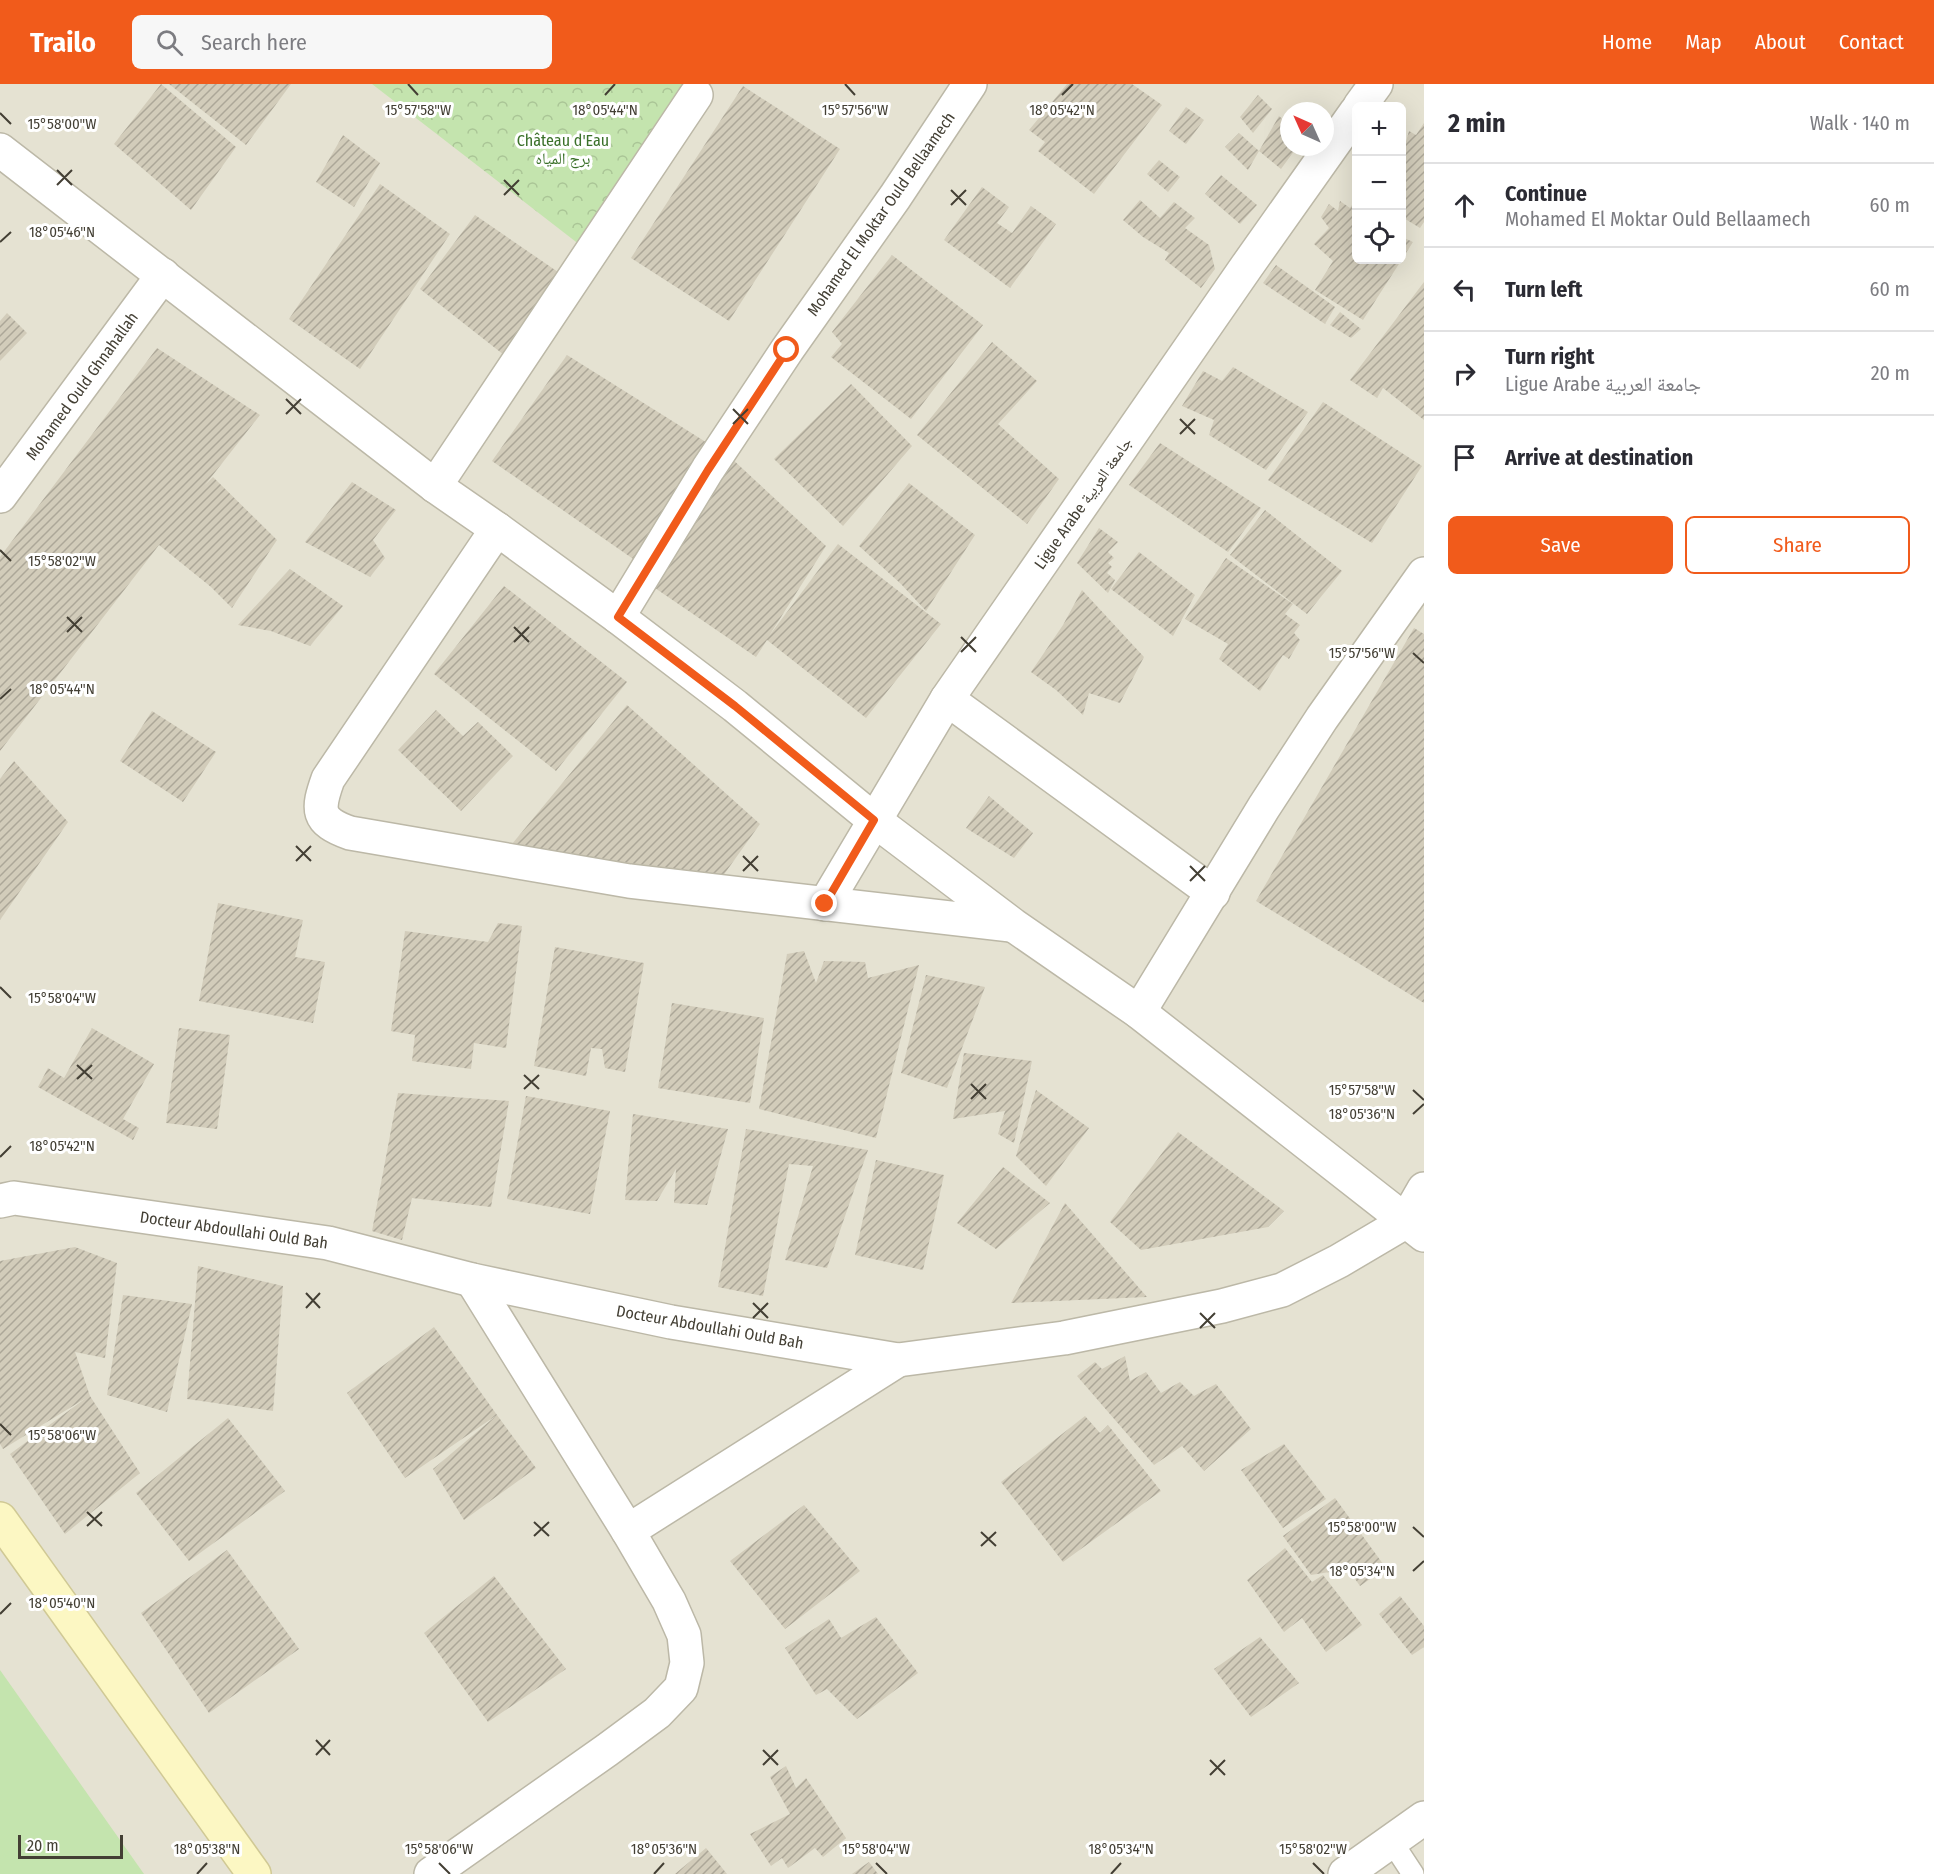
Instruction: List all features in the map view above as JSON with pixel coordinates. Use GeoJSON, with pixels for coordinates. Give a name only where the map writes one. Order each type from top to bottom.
{"type":"FeatureCollection","features":[{"type":"Feature","properties":{"kind":"street","name":"Mohamed El Moktar Ould Bellaamech"},"geometry":{"type":"LineString","coordinates":[[618,617],[708,470],[787,350],[895,197],[970,84]]}},
{"type":"Feature","properties":{"kind":"street"},"geometry":{"type":"LineString","coordinates":[[1363,102],[1376,84]]}},
{"type":"Feature","properties":{"kind":"street"},"geometry":{"type":"LineString","coordinates":[[435,486],[696,95]]}},
{"type":"Feature","properties":{"kind":"street","name":"Ligue Arabe جامعة العربية"},"geometry":{"type":"LineString","coordinates":[[825,904],[947,699],[1352,118]]}},
{"type":"Feature","properties":{"kind":"street"},"geometry":{"type":"LineString","coordinates":[[0,150],[435,486],[618,617],[735,706],[874,820],[1013,925],[1139,1012],[1415,1229],[1424,1189]]}},
{"type":"Feature","properties":{"kind":"street","name":"Mohamed Ould Ghnahallah"},"geometry":{"type":"LineString","coordinates":[[0,496],[163,275]]}},
{"type":"Feature","properties":{"kind":"street"},"geometry":{"type":"LineString","coordinates":[[497,529],[328,780],[320,802],[322,815],[333,827],[350,833],[629,881],[1013,925]]}},
{"type":"Feature","properties":{"kind":"street"},"geometry":{"type":"LineString","coordinates":[[1139,1012],[1264,807],[1316,728],[1421,583]]}},
{"type":"Feature","properties":{"kind":"street"},"geometry":{"type":"LineString","coordinates":[[947,699],[1213,893]]}},
{"type":"Feature","properties":{"kind":"street","name":"Docteur Abdoullahi Ould Bah"},"geometry":{"type":"LineString","coordinates":[[0,1201],[14,1198],[328,1243],[472,1280],[671,1322],[898,1360],[1064,1338],[1222,1306],[1282,1290],[1339,1261],[1415,1229]]}},
{"type":"Feature","properties":{"kind":"street"},"geometry":{"type":"LineString","coordinates":[[431,1874],[657,1713],[681,1688],[687,1663],[684,1635],[669,1601],[472,1280]]}},
{"type":"Feature","properties":{"kind":"street"},"geometry":{"type":"LineString","coordinates":[[628,1531],[898,1360]]}},
{"type":"Feature","properties":{"kind":"street"},"geometry":{"type":"LineString","coordinates":[[0,1519],[254,1874]]}},
{"type":"Feature","properties":{"kind":"street"},"geometry":{"type":"LineString","coordinates":[[1345,1874],[1424,1818]]}},
{"type":"Feature","properties":{"kind":"lane"},"geometry":{"type":"LineString","coordinates":[[1392,1842],[1413,1874]]}},
{"type":"Feature","properties":{"kind":"shaded area"},"geometry":{"type":"Polygon","coordinates":[[[0,84],[1424,84],[1424,1874],[0,1874],[0,84]]]}},
{"type":"Feature","properties":{"kind":"green space","name":"Château d'Eau برج المياه"},"geometry":{"type":"Polygon","coordinates":[[[372,84],[685,84],[580,245],[372,84]]]}},
{"type":"Feature","properties":{"kind":"green space"},"geometry":{"type":"Polygon","coordinates":[[[0,1670],[144,1874],[0,1874],[0,1670]]]}},
{"type":"Feature","properties":{"kind":"building"},"geometry":{"type":"Polygon","coordinates":[[[161,84],[236,147],[191,210],[114,144],[161,84]]]}},
{"type":"Feature","properties":{"kind":"building"},"geometry":{"type":"Polygon","coordinates":[[[169,84],[291,84],[246,145],[169,84]]]}},
{"type":"Feature","properties":{"kind":"building"},"geometry":{"type":"Polygon","coordinates":[[[1067,84],[1132,84],[1162,105],[1094,194],[1038,151],[1045,142],[1029,130],[1067,84]]]}},
{"type":"Feature","properties":{"kind":"building"},"geometry":{"type":"Polygon","coordinates":[[[743,86],[840,149],[729,321],[631,258],[743,86]]]}},
{"type":"Feature","properties":{"kind":"building"},"geometry":{"type":"Polygon","coordinates":[[[1258,95],[1272,109],[1253,133],[1240,117],[1258,95]]]}},
{"type":"Feature","properties":{"kind":"building"},"geometry":{"type":"Polygon","coordinates":[[[1186,107],[1204,120],[1186,144],[1169,131],[1186,107]]]}},
{"type":"Feature","properties":{"kind":"building"},"geometry":{"type":"Polygon","coordinates":[[[1279,116],[1280,156],[1290,156],[1281,169],[1259,151],[1279,116]]]}},
{"type":"Feature","properties":{"kind":"building"},"geometry":{"type":"Polygon","coordinates":[[[1424,123],[1424,222],[1420,228],[1406,219],[1406,142],[1409,131],[1416,135],[1424,123]]]}},
{"type":"Feature","properties":{"kind":"building"},"geometry":{"type":"Polygon","coordinates":[[[1239,133],[1259,151],[1248,170],[1225,147],[1239,133]]]}},
{"type":"Feature","properties":{"kind":"building"},"geometry":{"type":"Polygon","coordinates":[[[343,135],[380,163],[354,207],[316,182],[343,135]]]}},
{"type":"Feature","properties":{"kind":"building"},"geometry":{"type":"Polygon","coordinates":[[[1159,160],[1180,177],[1168,192],[1147,174],[1159,160]]]}},
{"type":"Feature","properties":{"kind":"building"},"geometry":{"type":"Polygon","coordinates":[[[1221,175],[1257,205],[1240,224],[1205,194],[1221,175]]]}},
{"type":"Feature","properties":{"kind":"building"},"geometry":{"type":"Polygon","coordinates":[[[380,184],[450,234],[360,369],[289,319],[380,184]]]}},
{"type":"Feature","properties":{"kind":"building"},"geometry":{"type":"Polygon","coordinates":[[[982,187],[1009,207],[997,223],[1012,233],[1031,206],[1056,224],[1010,288],[944,240],[982,187]]]}},
{"type":"Feature","properties":{"kind":"building"},"geometry":{"type":"Polygon","coordinates":[[[1140,200],[1160,218],[1174,202],[1195,218],[1185,228],[1209,245],[1215,269],[1201,288],[1165,260],[1169,253],[1143,237],[1123,220],[1140,200]]]}},
{"type":"Feature","properties":{"kind":"building"},"geometry":{"type":"Polygon","coordinates":[[[1340,201],[1350,208],[1352,205],[1352,264],[1398,264],[1363,320],[1315,290],[1333,261],[1314,244],[1329,228],[1321,217],[1329,204],[1338,211],[1340,201]]]}},
{"type":"Feature","properties":{"kind":"building"},"geometry":{"type":"Polygon","coordinates":[[[475,215],[558,272],[504,355],[420,289],[475,215]]]}},
{"type":"Feature","properties":{"kind":"building"},"geometry":{"type":"Polygon","coordinates":[[[1406,239],[1413,242],[1406,253],[1406,239]]]}},
{"type":"Feature","properties":{"kind":"building"},"geometry":{"type":"Polygon","coordinates":[[[892,255],[983,325],[911,419],[831,357],[842,344],[832,332],[892,255]]]}},
{"type":"Feature","properties":{"kind":"building"},"geometry":{"type":"Polygon","coordinates":[[[1276,265],[1335,307],[1325,324],[1263,283],[1276,265]]]}},
{"type":"Feature","properties":{"kind":"building"},"geometry":{"type":"Polygon","coordinates":[[[1424,282],[1424,420],[1383,388],[1377,398],[1350,380],[1424,282]]]}},
{"type":"Feature","properties":{"kind":"building"},"geometry":{"type":"Polygon","coordinates":[[[1340,312],[1361,329],[1351,338],[1330,325],[1340,312]]]}},
{"type":"Feature","properties":{"kind":"building"},"geometry":{"type":"Polygon","coordinates":[[[7,313],[27,333],[0,361],[0,321],[7,313]]]}},
{"type":"Feature","properties":{"kind":"building"},"geometry":{"type":"Polygon","coordinates":[[[992,342],[1037,381],[998,424],[1059,479],[1027,524],[917,435],[992,342]]]}},
{"type":"Feature","properties":{"kind":"building"},"geometry":{"type":"Polygon","coordinates":[[[157,348],[260,415],[205,485],[213,477],[277,540],[232,608],[211,587],[159,545],[0,751],[0,557],[157,348]]]}},
{"type":"Feature","properties":{"kind":"building"},"geometry":{"type":"Polygon","coordinates":[[[567,355],[709,444],[639,563],[492,461],[567,355]]]}},
{"type":"Feature","properties":{"kind":"building"},"geometry":{"type":"Polygon","coordinates":[[[1233,367],[1308,412],[1266,470],[1209,435],[1214,420],[1182,406],[1203,371],[1222,381],[1233,367]]]}},
{"type":"Feature","properties":{"kind":"building"},"geometry":{"type":"Polygon","coordinates":[[[851,384],[912,446],[843,526],[774,459],[851,384]]]}},
{"type":"Feature","properties":{"kind":"building"},"geometry":{"type":"Polygon","coordinates":[[[1323,402],[1422,466],[1372,543],[1268,480],[1323,402]]]}},
{"type":"Feature","properties":{"kind":"building"},"geometry":{"type":"Polygon","coordinates":[[[1160,443],[1261,508],[1228,552],[1129,485],[1160,443]]]}},
{"type":"Feature","properties":{"kind":"building"},"geometry":{"type":"Polygon","coordinates":[[[730,457],[826,546],[769,636],[838,544],[941,624],[866,718],[767,640],[756,657],[652,586],[730,457]]]}},
{"type":"Feature","properties":{"kind":"building"},"geometry":{"type":"Polygon","coordinates":[[[352,482],[396,510],[373,540],[385,558],[370,577],[305,542],[352,482]]]}},
{"type":"Feature","properties":{"kind":"building"},"geometry":{"type":"Polygon","coordinates":[[[909,483],[975,535],[926,611],[901,584],[859,546],[909,483]]]}},
{"type":"Feature","properties":{"kind":"building"},"geometry":{"type":"Polygon","coordinates":[[[1265,510],[1342,571],[1307,614],[1230,555],[1265,510]]]}},
{"type":"Feature","properties":{"kind":"building"},"geometry":{"type":"Polygon","coordinates":[[[1099,528],[1118,542],[1108,552],[1114,558],[1108,563],[1112,567],[1107,573],[1115,580],[1108,593],[1077,563],[1099,528]]]}},
{"type":"Feature","properties":{"kind":"building"},"geometry":{"type":"Polygon","coordinates":[[[1139,552],[1195,595],[1173,636],[1111,589],[1139,552]]]}},
{"type":"Feature","properties":{"kind":"building"},"geometry":{"type":"Polygon","coordinates":[[[1226,558],[1293,604],[1285,614],[1300,625],[1294,633],[1300,640],[1289,659],[1283,655],[1260,691],[1219,659],[1228,644],[1185,619],[1226,558]]]}},
{"type":"Feature","properties":{"kind":"building"},"geometry":{"type":"Polygon","coordinates":[[[290,569],[343,606],[310,646],[271,631],[238,625],[290,569]]]}},
{"type":"Feature","properties":{"kind":"building"},"geometry":{"type":"Polygon","coordinates":[[[504,586],[627,682],[556,771],[434,674],[504,586]]]}},
{"type":"Feature","properties":{"kind":"building"},"geometry":{"type":"Polygon","coordinates":[[[1082,590],[1144,657],[1120,703],[1089,693],[1083,715],[1056,690],[1031,672],[1063,625],[1082,590]]]}},
{"type":"Feature","properties":{"kind":"building"},"geometry":{"type":"Polygon","coordinates":[[[1414,628],[1424,634],[1424,1003],[1256,901],[1414,628]]]}},
{"type":"Feature","properties":{"kind":"building"},"geometry":{"type":"Polygon","coordinates":[[[627,705],[760,824],[720,880],[512,844],[627,705]]]}},
{"type":"Feature","properties":{"kind":"building"},"geometry":{"type":"Polygon","coordinates":[[[436,710],[463,736],[478,722],[513,756],[461,811],[398,750],[436,710]]]}},
{"type":"Feature","properties":{"kind":"building"},"geometry":{"type":"Polygon","coordinates":[[[152,711],[216,752],[183,802],[120,761],[152,711]]]}},
{"type":"Feature","properties":{"kind":"building"},"geometry":{"type":"Polygon","coordinates":[[[14,761],[68,822],[0,920],[0,779],[14,761]]]}},
{"type":"Feature","properties":{"kind":"building"},"geometry":{"type":"Polygon","coordinates":[[[989,796],[1033,833],[1014,858],[966,828],[989,796]]]}},
{"type":"Feature","properties":{"kind":"building"},"geometry":{"type":"Polygon","coordinates":[[[218,903],[303,920],[295,957],[325,962],[313,1023],[199,1001],[218,903]]]}},
{"type":"Feature","properties":{"kind":"building"},"geometry":{"type":"Polygon","coordinates":[[[498,923],[522,926],[506,1048],[474,1043],[471,1069],[412,1061],[415,1035],[391,1031],[405,931],[488,942],[498,923]]]}},
{"type":"Feature","properties":{"kind":"building"},"geometry":{"type":"Polygon","coordinates":[[[555,947],[644,963],[625,1072],[605,1068],[602,1049],[591,1048],[586,1076],[534,1066],[555,947]]]}},
{"type":"Feature","properties":{"kind":"building"},"geometry":{"type":"Polygon","coordinates":[[[804,951],[816,983],[824,961],[865,962],[868,978],[919,965],[876,1138],[759,1109],[787,954],[804,951]]]}},
{"type":"Feature","properties":{"kind":"building"},"geometry":{"type":"Polygon","coordinates":[[[926,975],[985,987],[947,1088],[901,1073],[926,975]]]}},
{"type":"Feature","properties":{"kind":"building"},"geometry":{"type":"Polygon","coordinates":[[[672,1003],[764,1018],[750,1103],[658,1088],[672,1003]]]}},
{"type":"Feature","properties":{"kind":"building"},"geometry":{"type":"Polygon","coordinates":[[[92,1028],[154,1064],[123,1119],[139,1128],[133,1140],[38,1087],[48,1068],[64,1078],[92,1028]]]}},
{"type":"Feature","properties":{"kind":"building"},"geometry":{"type":"Polygon","coordinates":[[[179,1028],[230,1035],[217,1129],[166,1123],[179,1028]]]}},
{"type":"Feature","properties":{"kind":"building"},"geometry":{"type":"Polygon","coordinates":[[[964,1053],[1032,1061],[1014,1143],[998,1134],[1005,1111],[953,1119],[964,1053]]]}},
{"type":"Feature","properties":{"kind":"building"},"geometry":{"type":"Polygon","coordinates":[[[1036,1090],[1089,1128],[1046,1186],[1016,1156],[1036,1090]]]}},
{"type":"Feature","properties":{"kind":"building"},"geometry":{"type":"Polygon","coordinates":[[[398,1093],[509,1101],[491,1207],[412,1198],[402,1240],[372,1231],[398,1093]]]}},
{"type":"Feature","properties":{"kind":"building"},"geometry":{"type":"Polygon","coordinates":[[[526,1096],[610,1111],[590,1214],[507,1199],[526,1096]]]}},
{"type":"Feature","properties":{"kind":"building"},"geometry":{"type":"Polygon","coordinates":[[[633,1114],[728,1129],[707,1205],[674,1203],[676,1169],[657,1201],[625,1200],[633,1114]]]}},
{"type":"Feature","properties":{"kind":"building"},"geometry":{"type":"Polygon","coordinates":[[[746,1129],[868,1150],[827,1268],[785,1260],[813,1166],[789,1164],[763,1296],[718,1287],[746,1129]]]}},
{"type":"Feature","properties":{"kind":"building"},"geometry":{"type":"Polygon","coordinates":[[[1178,1132],[1284,1211],[1268,1227],[1141,1250],[1110,1222],[1178,1132]]]}},
{"type":"Feature","properties":{"kind":"building"},"geometry":{"type":"Polygon","coordinates":[[[876,1160],[944,1175],[923,1270],[855,1255],[876,1160]]]}},
{"type":"Feature","properties":{"kind":"building"},"geometry":{"type":"Polygon","coordinates":[[[1003,1167],[1050,1203],[996,1249],[957,1223],[1003,1167]]]}},
{"type":"Feature","properties":{"kind":"building"},"geometry":{"type":"Polygon","coordinates":[[[1065,1203],[1147,1297],[1011,1303],[1065,1203]]]}},
{"type":"Feature","properties":{"kind":"building"},"geometry":{"type":"Polygon","coordinates":[[[75,1247],[117,1263],[105,1358],[75,1352],[90,1396],[140,1473],[65,1534],[10,1454],[86,1398],[3,1449],[0,1444],[0,1261],[75,1247]]]}},
{"type":"Feature","properties":{"kind":"building"},"geometry":{"type":"Polygon","coordinates":[[[198,1266],[283,1286],[273,1411],[187,1399],[198,1266]]]}},
{"type":"Feature","properties":{"kind":"building"},"geometry":{"type":"Polygon","coordinates":[[[123,1295],[192,1304],[167,1412],[107,1395],[123,1295]]]}},
{"type":"Feature","properties":{"kind":"building"},"geometry":{"type":"Polygon","coordinates":[[[434,1327],[497,1415],[405,1478],[347,1393],[434,1327]]]}},
{"type":"Feature","properties":{"kind":"building"},"geometry":{"type":"Polygon","coordinates":[[[1125,1356],[1130,1381],[1146,1372],[1161,1393],[1180,1382],[1194,1396],[1216,1384],[1251,1429],[1204,1471],[1182,1446],[1154,1465],[1077,1376],[1095,1362],[1102,1369],[1125,1356]]]}},
{"type":"Feature","properties":{"kind":"building"},"geometry":{"type":"Polygon","coordinates":[[[497,1415],[536,1468],[464,1520],[433,1469],[497,1415]]]}},
{"type":"Feature","properties":{"kind":"building"},"geometry":{"type":"Polygon","coordinates":[[[1085,1416],[1100,1433],[1108,1425],[1161,1491],[1063,1562],[1001,1482],[1085,1416]]]}},
{"type":"Feature","properties":{"kind":"building"},"geometry":{"type":"Polygon","coordinates":[[[228,1418],[285,1491],[189,1561],[136,1493],[228,1418]]]}},
{"type":"Feature","properties":{"kind":"building"},"geometry":{"type":"Polygon","coordinates":[[[1284,1444],[1326,1499],[1283,1528],[1241,1470],[1284,1444]]]}},
{"type":"Feature","properties":{"kind":"building"},"geometry":{"type":"Polygon","coordinates":[[[1335,1498],[1386,1568],[1360,1586],[1348,1569],[1311,1575],[1283,1536],[1335,1498]]]}},
{"type":"Feature","properties":{"kind":"building"},"geometry":{"type":"Polygon","coordinates":[[[804,1505],[860,1571],[785,1629],[730,1561],[804,1505]]]}},
{"type":"Feature","properties":{"kind":"building"},"geometry":{"type":"Polygon","coordinates":[[[1285,1548],[1312,1582],[1323,1575],[1362,1625],[1326,1652],[1302,1618],[1284,1632],[1247,1580],[1285,1548]]]}},
{"type":"Feature","properties":{"kind":"building"},"geometry":{"type":"Polygon","coordinates":[[[227,1550],[299,1649],[209,1713],[141,1613],[227,1550]]]}},
{"type":"Feature","properties":{"kind":"building"},"geometry":{"type":"Polygon","coordinates":[[[494,1576],[566,1669],[488,1722],[424,1633],[494,1576]]]}},
{"type":"Feature","properties":{"kind":"building"},"geometry":{"type":"Polygon","coordinates":[[[1400,1596],[1424,1626],[1424,1647],[1412,1655],[1379,1614],[1400,1596]]]}},
{"type":"Feature","properties":{"kind":"building"},"geometry":{"type":"Polygon","coordinates":[[[876,1617],[918,1673],[857,1719],[827,1689],[816,1695],[785,1648],[829,1619],[841,1638],[876,1617]]]}},
{"type":"Feature","properties":{"kind":"building"},"geometry":{"type":"Polygon","coordinates":[[[1260,1637],[1299,1683],[1251,1717],[1214,1669],[1260,1637]]]}},
{"type":"Feature","properties":{"kind":"building"},"geometry":{"type":"Polygon","coordinates":[[[786,1766],[796,1788],[806,1778],[846,1838],[823,1857],[815,1848],[788,1868],[782,1858],[771,1866],[750,1834],[790,1814],[770,1777],[786,1766]]]}},
{"type":"Feature","properties":{"kind":"building"},"geometry":{"type":"Polygon","coordinates":[[[706,1848],[727,1874],[675,1874],[706,1848]]]}},
{"type":"Feature","properties":{"kind":"building"},"geometry":{"type":"Polygon","coordinates":[[[869,1862],[878,1874],[852,1874],[869,1862]]]}},
{"type":"Feature","properties":{"kind":"route"},"geometry":{"type":"LineString","coordinates":[[787,350],[708,470],[618,617],[735,706],[874,820],[825,904]]}}]}
